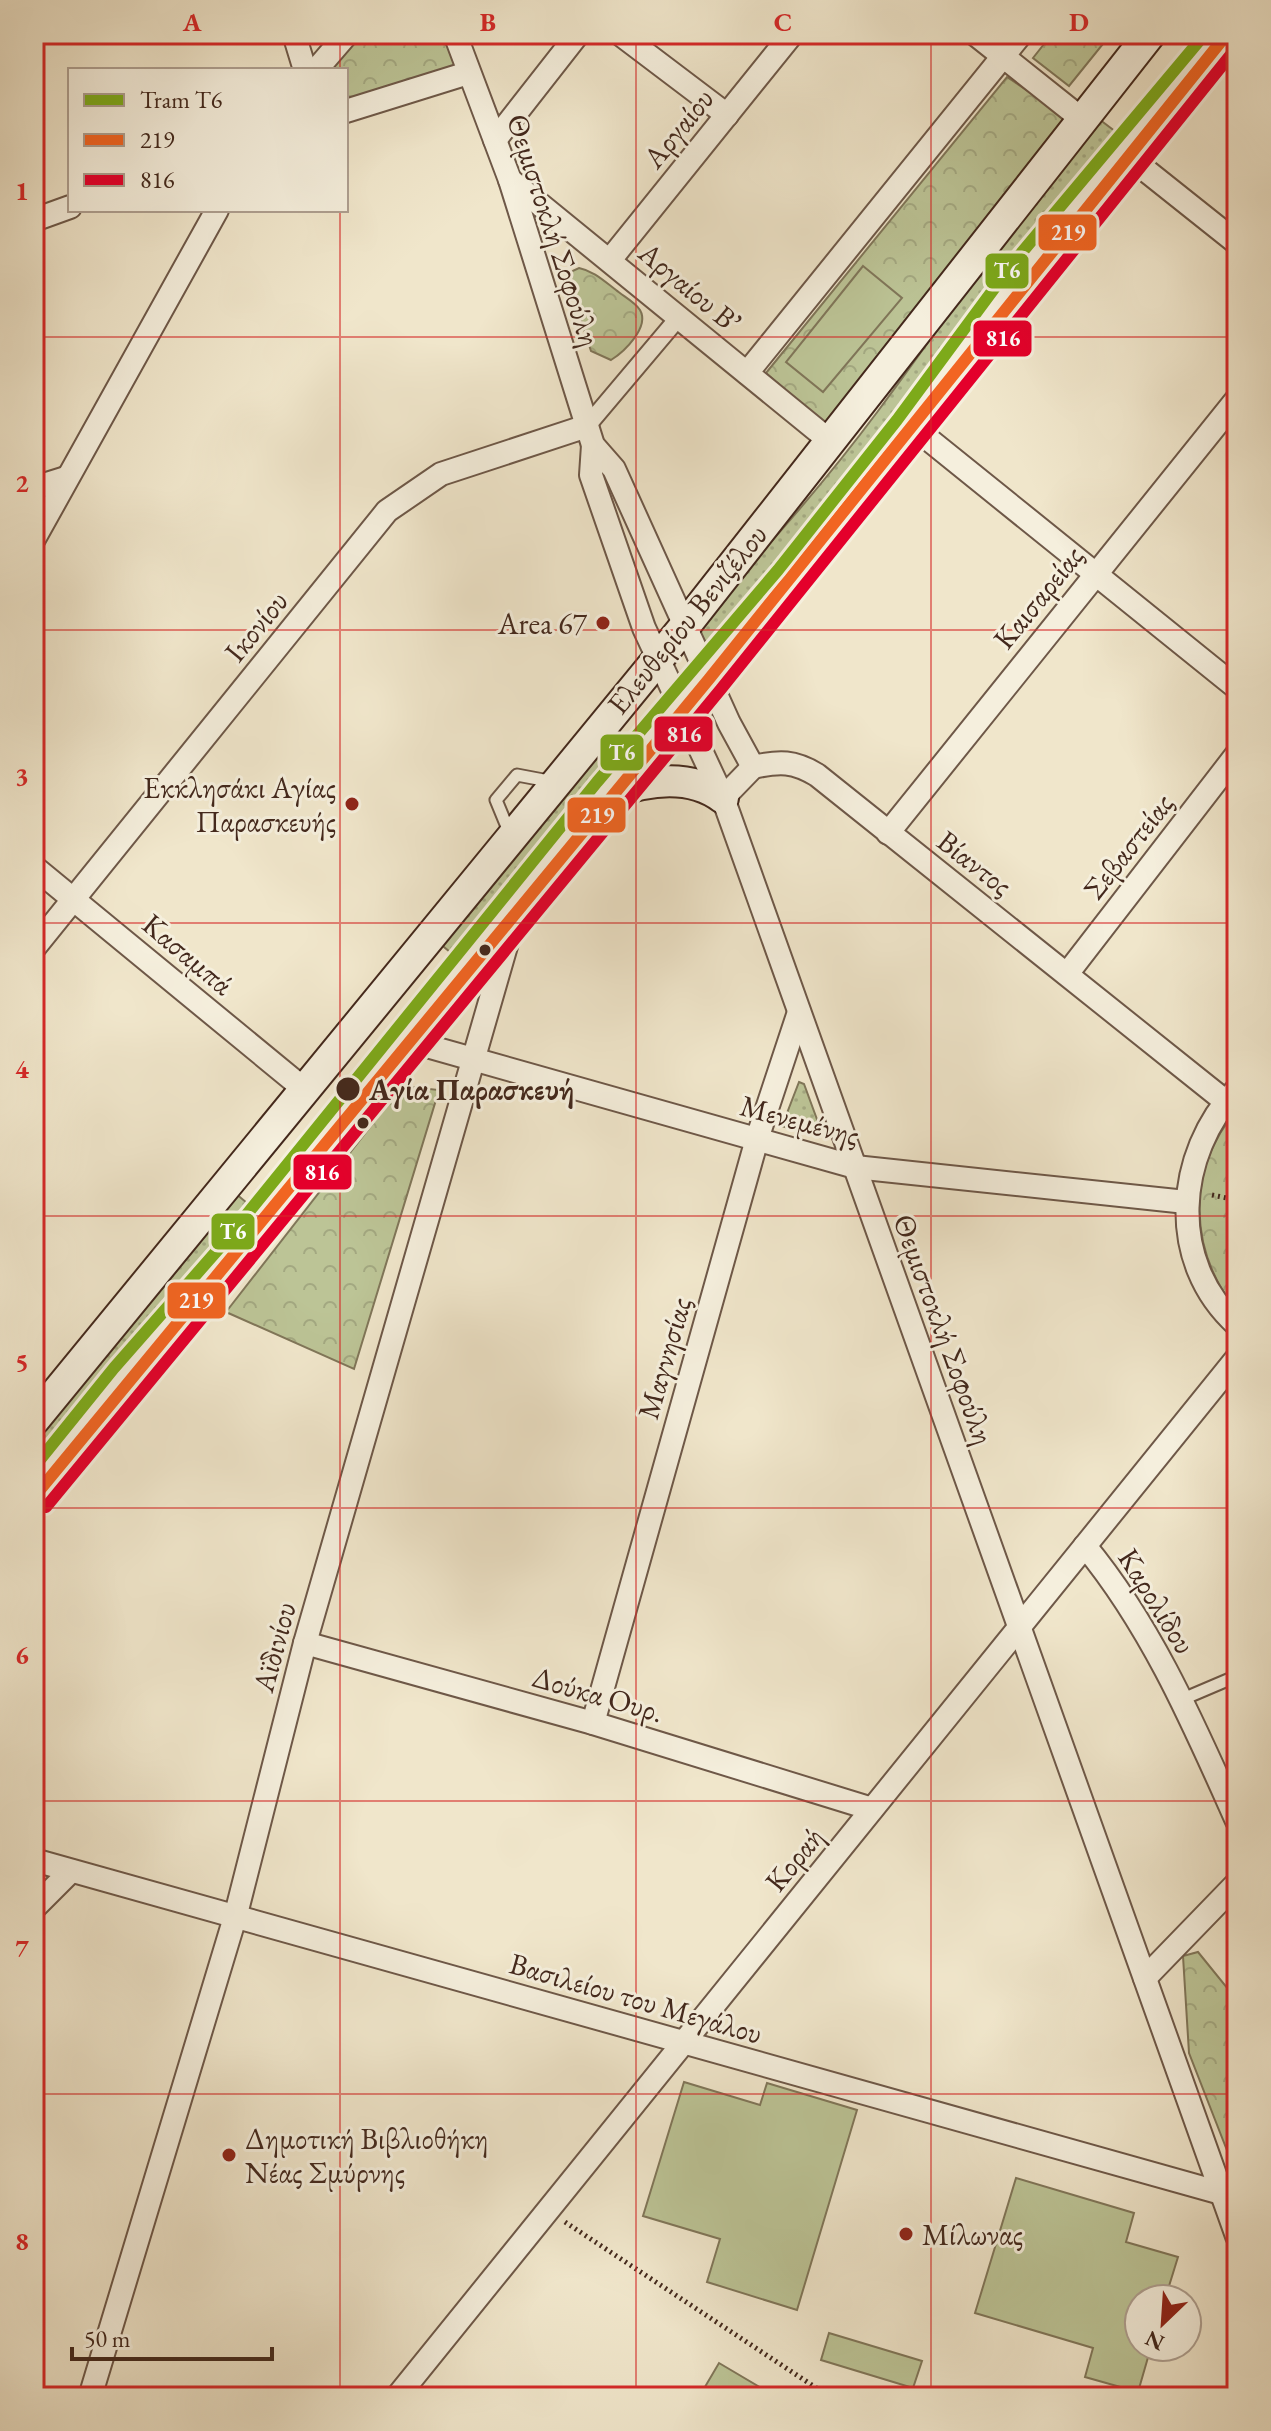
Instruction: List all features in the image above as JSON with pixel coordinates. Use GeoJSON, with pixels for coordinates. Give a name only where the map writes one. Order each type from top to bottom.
{"type":"FeatureCollection","features":[{"type":"Feature","properties":{"kind":"main road","name":"Ελευθερίου Βενιζέλου"},"geometry":{"type":"LineString","coordinates":[[34,1420],[657,656],[685,626],[1150,34]]}},
{"type":"Feature","properties":{"kind":"main road","name":"Ελευθερίου Βενιζέλου"},"geometry":{"type":"LineString","coordinates":[[34,1497],[611,793],[709,679],[1227,34]]}},
{"type":"Feature","properties":{"kind":"main road"},"geometry":{"type":"LineString","coordinates":[[611,793],[642,782],[672,782],[697,784],[723,798]]}},
{"type":"Feature","properties":{"kind":"street"},"geometry":{"type":"LineString","coordinates":[[294,34],[304,68]]}},
{"type":"Feature","properties":{"kind":"street"},"geometry":{"type":"LineString","coordinates":[[318,68],[347,34]]}},
{"type":"Feature","properties":{"kind":"street","name":"Θεμιστοκλή Σοφούλη"},"geometry":{"type":"LineString","coordinates":[[455,34],[510,180],[590,435],[591,475],[657,656],[723,798],[1237,2236]]}},
{"type":"Feature","properties":{"kind":"street"},"geometry":{"type":"LineString","coordinates":[[495,140],[578,34]]}},
{"type":"Feature","properties":{"kind":"street"},"geometry":{"type":"LineString","coordinates":[[620,34],[727,115]]}},
{"type":"Feature","properties":{"kind":"street","name":"Αργαίου"},"geometry":{"type":"LineString","coordinates":[[610,260],[792,34]]}},
{"type":"Feature","properties":{"kind":"street"},"geometry":{"type":"LineString","coordinates":[[975,34],[1083,120]]}},
{"type":"Feature","properties":{"kind":"street"},"geometry":{"type":"LineString","coordinates":[[747,373],[1021,34]]}},
{"type":"Feature","properties":{"kind":"street"},"geometry":{"type":"LineString","coordinates":[[348,110],[468,73]]}},
{"type":"Feature","properties":{"kind":"street"},"geometry":{"type":"LineString","coordinates":[[1129,157],[1237,243]]}},
{"type":"Feature","properties":{"kind":"street","name":"Αργαίου Β᾽"},"geometry":{"type":"LineString","coordinates":[[510,180],[830,441]]}},
{"type":"Feature","properties":{"kind":"street"},"geometry":{"type":"LineString","coordinates":[[34,220],[68,208]]}},
{"type":"Feature","properties":{"kind":"street"},"geometry":{"type":"LineString","coordinates":[[34,539],[216,212]]}},
{"type":"Feature","properties":{"kind":"street"},"geometry":{"type":"LineString","coordinates":[[590,435],[679,317]]}},
{"type":"Feature","properties":{"kind":"street","name":"Καισαρείας"},"geometry":{"type":"LineString","coordinates":[[888,833],[1237,399]]}},
{"type":"Feature","properties":{"kind":"street"},"geometry":{"type":"LineString","coordinates":[[912,426],[1237,688]]}},
{"type":"Feature","properties":{"kind":"street","name":"Θεμιστοκλή Σοφούλη"},"geometry":{"type":"LineString","coordinates":[[590,435],[614,469],[709,679]]}},
{"type":"Feature","properties":{"kind":"street","name":"Ικονίου"},"geometry":{"type":"LineString","coordinates":[[34,948],[387,511],[441,474],[590,435]]}},
{"type":"Feature","properties":{"kind":"street"},"geometry":{"type":"LineString","coordinates":[[34,488],[66,478]]}},
{"type":"Feature","properties":{"kind":"street"},"geometry":{"type":"LineString","coordinates":[[709,679],[753,767],[723,798]]}},
{"type":"Feature","properties":{"kind":"street","name":"Σεβαστείας"},"geometry":{"type":"LineString","coordinates":[[1067,974],[1237,754]]}},
{"type":"Feature","properties":{"kind":"street","name":"Βίαντος"},"geometry":{"type":"LineString","coordinates":[[753,767],[782,761],[801,765],[1067,974],[1231,1095]]}},
{"type":"Feature","properties":{"kind":"street","name":"Κασαμπά"},"geometry":{"type":"LineString","coordinates":[[34,867],[304,1089]]}},
{"type":"Feature","properties":{"kind":"street","name":"Αϊδινίου"},"geometry":{"type":"LineString","coordinates":[[90,2397],[236,1914],[305,1643],[516,911]]}},
{"type":"Feature","properties":{"kind":"street","name":"Μαγνησίας"},"geometry":{"type":"LineString","coordinates":[[593,1723],[757,1139],[799,1012]]}},
{"type":"Feature","properties":{"kind":"street","name":"Μενεμένης"},"geometry":{"type":"LineString","coordinates":[[409,1041],[855,1167],[1186,1202]]}},
{"type":"Feature","properties":{"kind":"street"},"geometry":{"type":"LineString","coordinates":[[1231,1095],[1207,1128],[1194,1158],[1186,1202],[1190,1240],[1202,1277],[1215,1300],[1237,1325]]}},
{"type":"Feature","properties":{"kind":"street","name":"Κοραή"},"geometry":{"type":"LineString","coordinates":[[397,2397],[1237,1358]]}},
{"type":"Feature","properties":{"kind":"street","name":"Καρολίδου"},"geometry":{"type":"LineString","coordinates":[[1085,1546],[1112,1579],[1183,1699],[1237,1821]]}},
{"type":"Feature","properties":{"kind":"street","name":"Δούκα Ουρ."},"geometry":{"type":"LineString","coordinates":[[305,1643],[593,1723],[872,1809]]}},
{"type":"Feature","properties":{"kind":"street","name":"Βασιλείου του Μεγάλου"},"geometry":{"type":"LineString","coordinates":[[34,1860],[236,1914],[1221,2193]]}},
{"type":"Feature","properties":{"kind":"street"},"geometry":{"type":"LineString","coordinates":[[34,1908],[71,1871]]}},
{"type":"Feature","properties":{"kind":"street"},"geometry":{"type":"LineString","coordinates":[[1145,1978],[1237,1883]]}},
{"type":"Feature","properties":{"kind":"lane"},"geometry":{"type":"LineString","coordinates":[[1183,1699],[1237,1676]]}},
{"type":"Feature","properties":{"kind":"path"},"geometry":{"type":"LineString","coordinates":[[547,2211],[830,2397]]}},
{"type":"Feature","properties":{"kind":"green space"},"geometry":{"type":"Polygon","coordinates":[[[347,34],[455,34],[468,73],[348,110],[348,68],[318,68],[347,34]]]}},
{"type":"Feature","properties":{"kind":"green space"},"geometry":{"type":"Polygon","coordinates":[[[1052,34],[1111,34],[1069,86],[1033,58],[1052,34]]]}},
{"type":"Feature","properties":{"kind":"green space"},"geometry":{"type":"Polygon","coordinates":[[[1007,77],[1070,119],[831,429],[766,373],[1007,77]]]}},
{"type":"Feature","properties":{"kind":"green space"},"geometry":{"type":"Polygon","coordinates":[[[1095,116],[1133,145],[717,661],[696,626],[699,620],[836,465],[1095,116]]]}},
{"type":"Feature","properties":{"kind":"green space"},"geometry":{"type":"Polygon","coordinates":[[[863,266],[902,298],[823,392],[786,362],[863,266]]]}},
{"type":"Feature","properties":{"kind":"green space"},"geometry":{"type":"Polygon","coordinates":[[[579,268],[599,277],[640,310],[642,324],[639,331],[629,345],[611,360],[591,351],[566,274],[579,268]]]}},
{"type":"Feature","properties":{"kind":"green space"},"geometry":{"type":"Polygon","coordinates":[[[608,722],[643,752],[466,965],[433,938],[608,722]]]}},
{"type":"Feature","properties":{"kind":"green space"},"geometry":{"type":"Polygon","coordinates":[[[799,1082],[804,1084],[822,1133],[819,1137],[782,1126],[799,1082]]]}},
{"type":"Feature","properties":{"kind":"green space"},"geometry":{"type":"Polygon","coordinates":[[[402,1086],[439,1090],[354,1369],[226,1312],[402,1086]]]}},
{"type":"Feature","properties":{"kind":"green space"},"geometry":{"type":"Polygon","coordinates":[[[1237,1110],[1237,1311],[1209,1263],[1202,1237],[1200,1210],[1201,1184],[1208,1158],[1220,1133],[1237,1110]]]}},
{"type":"Feature","properties":{"kind":"green space"},"geometry":{"type":"Polygon","coordinates":[[[229,1188],[259,1213],[34,1490],[34,1427],[229,1188]]]}},
{"type":"Feature","properties":{"kind":"green space"},"geometry":{"type":"Polygon","coordinates":[[[1198,1952],[1237,2000],[1237,2176],[1189,2053],[1183,1956],[1198,1952]]]}},
{"type":"Feature","properties":{"kind":"green space"},"geometry":{"type":"Polygon","coordinates":[[[684,2082],[760,2105],[767,2083],[857,2110],[797,2310],[707,2282],[720,2239],[643,2216],[684,2082]]]}},
{"type":"Feature","properties":{"kind":"green space"},"geometry":{"type":"Polygon","coordinates":[[[1016,2178],[1134,2213],[1126,2242],[1178,2257],[1170,2283],[1123,2283],[1123,2363],[1146,2363],[1138,2392],[1085,2377],[1093,2348],[975,2313],[1016,2178]]]}},
{"type":"Feature","properties":{"kind":"green space"},"geometry":{"type":"Polygon","coordinates":[[[829,2333],[922,2361],[913,2388],[821,2360],[829,2333]]]}},
{"type":"Feature","properties":{"kind":"green space"},"geometry":{"type":"Polygon","coordinates":[[[719,2363],[768,2392],[765,2397],[699,2397],[719,2363]]]}},
{"type":"Feature","properties":{"kind":"tram line","name":"Τ6"},"geometry":{"type":"LineString","coordinates":[[34,1467],[114,1368],[222,1245],[597,782],[778,570],[897,420],[1013,263],[1205,34]]}},
{"type":"Feature","properties":{"kind":"transit line","name":"219"},"geometry":{"type":"LineString","coordinates":[[34,1497],[709,679],[1227,34]]}},
{"type":"Feature","properties":{"kind":"transit line","name":"816"},"geometry":{"type":"LineString","coordinates":[[46,1507],[721,689],[1237,47]]}},
{"type":"Feature","properties":{"kind":"place","name":"Area 67"},"geometry":{"type":"Point","coordinates":[603,623]}},
{"type":"Feature","properties":{"kind":"place","name":"Εκκλησάκι Αγίας Παρασκευής"},"geometry":{"type":"Point","coordinates":[352,804]}},
{"type":"Feature","properties":{"kind":"place","name":"Αγία Παρασκευή"},"geometry":{"type":"Point","coordinates":[348,1089]}},
{"type":"Feature","properties":{"kind":"place","name":"Δημοτική Βιβλιοθήκη Νέας Σμύρνης"},"geometry":{"type":"Point","coordinates":[229,2155]}},
{"type":"Feature","properties":{"kind":"place","name":"Μίλωνας"},"geometry":{"type":"Point","coordinates":[906,2234]}}]}
